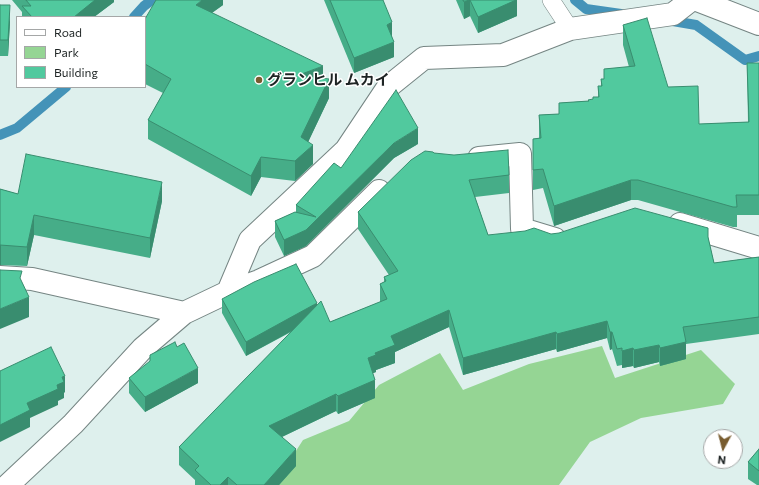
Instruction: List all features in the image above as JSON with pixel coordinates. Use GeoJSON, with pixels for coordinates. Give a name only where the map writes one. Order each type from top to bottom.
{"type":"FeatureCollection","features":[{"type":"Feature","properties":{"kind":"street"},"geometry":{"type":"LineString","coordinates":[[228,292],[250,240],[346,150],[388,87],[424,58],[503,55],[570,29],[673,14],[691,0]]}},
{"type":"Feature","properties":{"kind":"street"},"geometry":{"type":"LineString","coordinates":[[697,0],[759,24]]}},
{"type":"Feature","properties":{"kind":"street"},"geometry":{"type":"LineString","coordinates":[[460,160],[520,154],[522,230],[555,240],[576,232]]}},
{"type":"Feature","properties":{"kind":"street"},"geometry":{"type":"LineString","coordinates":[[8,485],[73,424],[143,348],[184,313],[228,292],[259,281],[313,256],[392,178]]}},
{"type":"Feature","properties":{"kind":"street"},"geometry":{"type":"LineString","coordinates":[[658,218],[759,248]]}},
{"type":"Feature","properties":{"kind":"street"},"geometry":{"type":"LineString","coordinates":[[0,277],[32,279],[184,313]]}},
{"type":"Feature","properties":{"kind":"lane"},"geometry":{"type":"LineString","coordinates":[[551,0],[570,29]]}},
{"type":"Feature","properties":{"kind":"green space"},"geometry":{"type":"Polygon","coordinates":[[[602,346],[615,378],[701,350],[735,384],[723,404],[641,418],[590,442],[559,485],[274,485],[303,440],[349,421],[379,385],[440,353],[463,390],[529,364],[602,346]]]}},
{"type":"Feature","properties":{"kind":"building"},"geometry":{"type":"Polygon","coordinates":[[[26,0],[95,0],[75,16],[31,16],[22,6],[31,6],[26,0]]]}},
{"type":"Feature","properties":{"kind":"building"},"geometry":{"type":"Polygon","coordinates":[[[156,0],[202,0],[196,5],[323,66],[299,75],[329,79],[301,137],[313,145],[295,161],[261,157],[251,176],[148,120],[171,79],[146,65],[146,17],[156,0]]]}},
{"type":"Feature","properties":{"kind":"building"},"geometry":{"type":"Polygon","coordinates":[[[330,0],[383,0],[392,22],[387,25],[394,42],[354,58],[330,0]]]}},
{"type":"Feature","properties":{"kind":"building"},"geometry":{"type":"Polygon","coordinates":[[[470,0],[516,0],[478,17],[470,0]]]}},
{"type":"Feature","properties":{"kind":"building"},"geometry":{"type":"Polygon","coordinates":[[[0,5],[10,5],[8,40],[0,40],[0,5]]]}},
{"type":"Feature","properties":{"kind":"building"},"geometry":{"type":"Polygon","coordinates":[[[647,18],[668,87],[698,86],[699,124],[749,122],[747,63],[759,63],[759,195],[736,195],[737,207],[733,207],[638,180],[631,180],[554,206],[543,169],[533,170],[533,139],[541,138],[539,115],[559,114],[559,103],[589,101],[588,100],[593,99],[593,97],[599,97],[598,86],[602,86],[601,79],[604,79],[604,69],[635,66],[623,25],[647,18]]]}},
{"type":"Feature","properties":{"kind":"building"},"geometry":{"type":"Polygon","coordinates":[[[396,90],[418,128],[394,143],[306,230],[284,240],[275,221],[295,212],[316,217],[296,205],[334,163],[341,168],[396,90]]]}},
{"type":"Feature","properties":{"kind":"building"},"geometry":{"type":"Polygon","coordinates":[[[508,150],[509,175],[469,180],[488,235],[525,231],[534,228],[551,234],[559,233],[635,208],[708,228],[708,237],[714,263],[759,257],[759,317],[683,327],[686,342],[660,348],[659,345],[634,350],[633,348],[622,351],[622,348],[617,349],[607,321],[557,334],[556,332],[463,358],[449,310],[391,336],[395,345],[375,353],[376,355],[368,358],[375,380],[338,396],[336,394],[269,426],[296,449],[264,485],[237,485],[228,477],[220,485],[211,485],[195,470],[199,466],[179,447],[321,301],[330,322],[387,299],[380,284],[386,281],[384,277],[398,271],[358,212],[411,160],[425,151],[454,155],[508,150]]]}},
{"type":"Feature","properties":{"kind":"building"},"geometry":{"type":"Polygon","coordinates":[[[26,154],[162,182],[150,238],[34,215],[27,247],[0,245],[0,189],[18,194],[26,154]]]}},
{"type":"Feature","properties":{"kind":"building"},"geometry":{"type":"Polygon","coordinates":[[[296,264],[317,303],[246,342],[222,299],[254,282],[296,264]]]}},
{"type":"Feature","properties":{"kind":"building"},"geometry":{"type":"Polygon","coordinates":[[[0,270],[22,271],[20,278],[29,297],[0,309],[0,270]]]}},
{"type":"Feature","properties":{"kind":"building"},"geometry":{"type":"Polygon","coordinates":[[[175,342],[177,347],[184,343],[198,368],[145,397],[129,378],[150,361],[150,355],[175,342]]]}},
{"type":"Feature","properties":{"kind":"building"},"geometry":{"type":"Polygon","coordinates":[[[51,347],[65,376],[62,377],[64,382],[57,385],[58,389],[27,403],[30,410],[0,425],[0,371],[51,347]]]}},
{"type":"Feature","properties":{"kind":"building"},"geometry":{"type":"Polygon","coordinates":[[[759,449],[759,471],[748,462],[759,449]]]}},
{"type":"Feature","properties":{"kind":"waterway"},"geometry":{"type":"LineString","coordinates":[[135,16],[152,0]]}},
{"type":"Feature","properties":{"kind":"waterway"},"geometry":{"type":"LineString","coordinates":[[575,0],[586,9],[621,14]]}},
{"type":"Feature","properties":{"kind":"waterway"},"geometry":{"type":"LineString","coordinates":[[667,20],[696,25],[745,60],[759,56]]}},
{"type":"Feature","properties":{"kind":"waterway"},"geometry":{"type":"LineString","coordinates":[[0,135],[17,128],[65,88]]}},
{"type":"Feature","properties":{"kind":"place","name":"グランヒル ムカイ"},"geometry":{"type":"Point","coordinates":[259,80]}}]}
